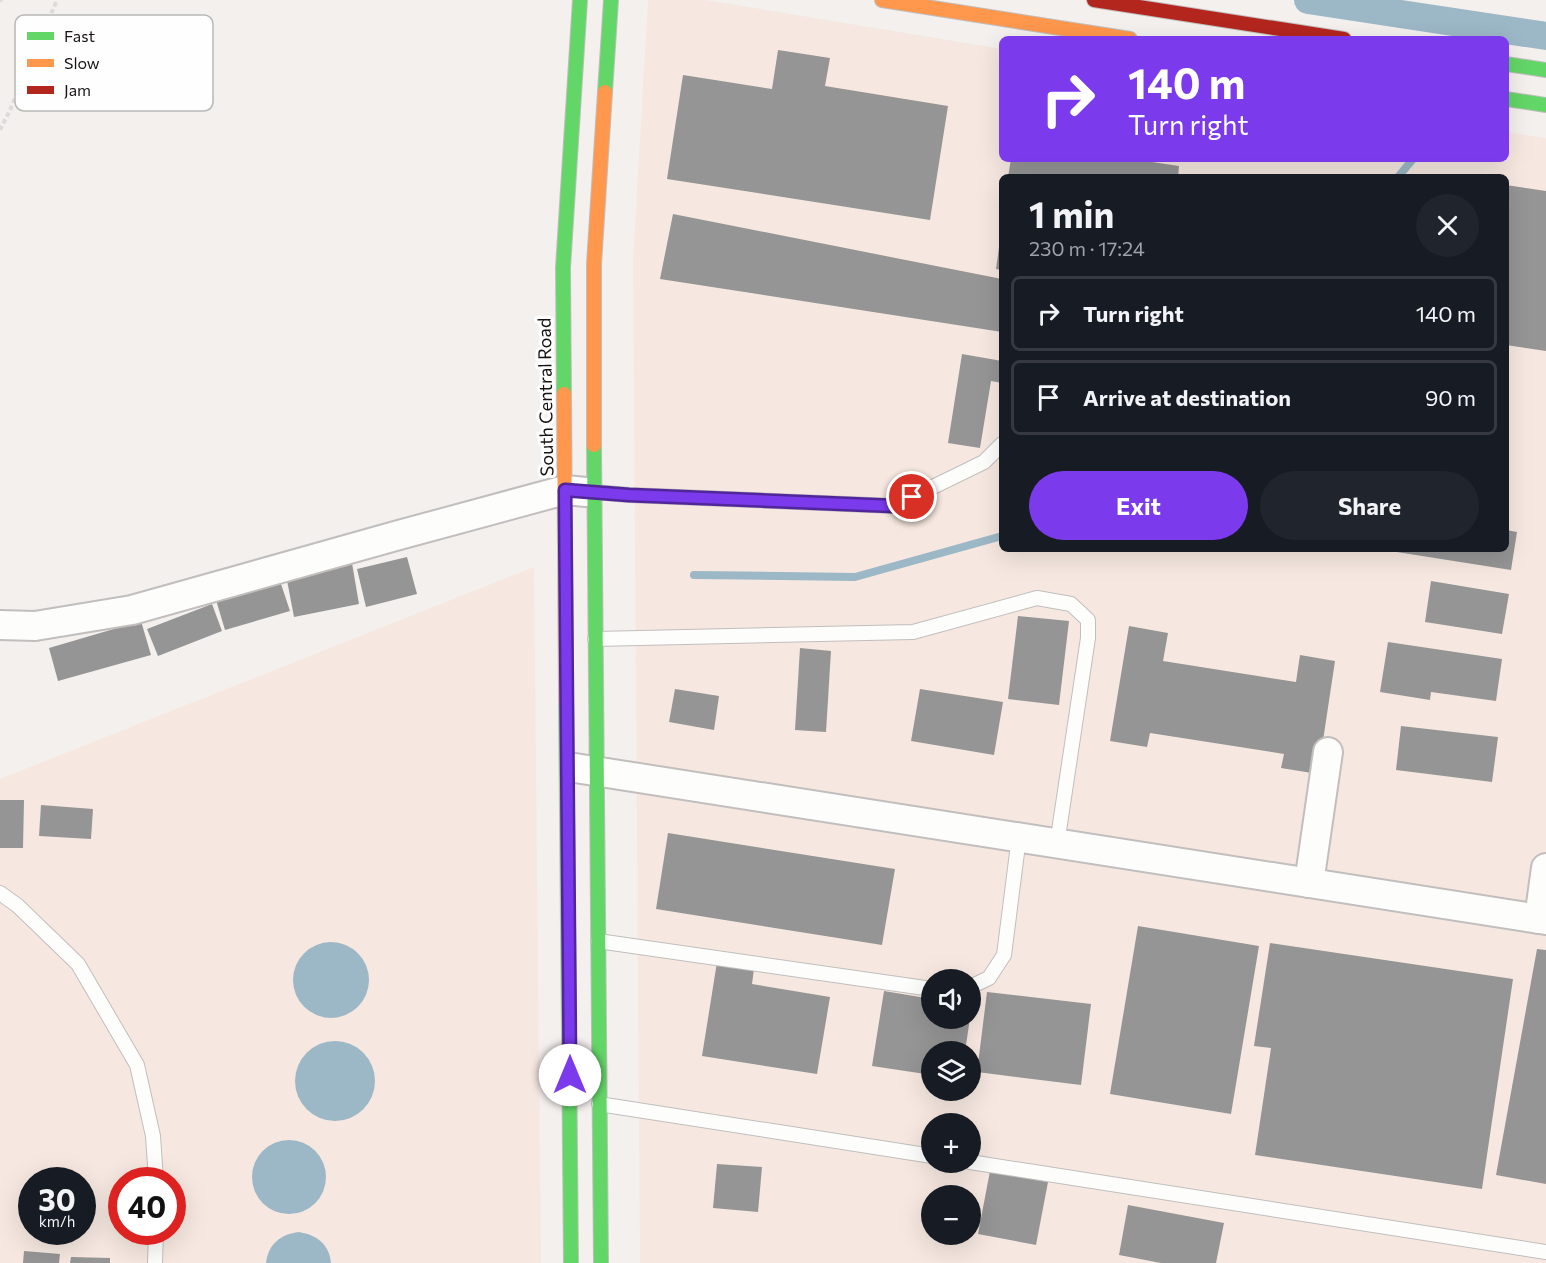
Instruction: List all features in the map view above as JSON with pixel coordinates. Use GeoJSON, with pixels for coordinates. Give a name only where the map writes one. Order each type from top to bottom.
{"type":"FeatureCollection","features":[{"type":"Feature","properties":{"kind":"street","name":"South Central Road"},"geometry":{"type":"LineString","coordinates":[[580,0],[563,268],[567,767],[585,1101],[601,1263]]}},
{"type":"Feature","properties":{"kind":"street","name":"South Central Road"},"geometry":{"type":"LineString","coordinates":[[571,1263],[598,941],[594,264],[611,0]]}},
{"type":"Feature","properties":{"kind":"street"},"geometry":{"type":"LineString","coordinates":[[882,0],[1111,36]]}},
{"type":"Feature","properties":{"kind":"street"},"geometry":{"type":"LineString","coordinates":[[1094,0],[1325,36]]}},
{"type":"Feature","properties":{"kind":"street"},"geometry":{"type":"LineString","coordinates":[[1509,64],[1546,70]]}},
{"type":"Feature","properties":{"kind":"street"},"geometry":{"type":"LineString","coordinates":[[1509,99],[1546,105]]}},
{"type":"Feature","properties":{"kind":"street"},"geometry":{"type":"LineString","coordinates":[[0,626],[35,626],[132,610],[565,490],[594,492]]}},
{"type":"Feature","properties":{"kind":"street"},"geometry":{"type":"LineString","coordinates":[[1309,883],[1328,752]]}},
{"type":"Feature","properties":{"kind":"street"},"geometry":{"type":"LineString","coordinates":[[567,767],[1543,920],[1546,868]]}},
{"type":"Feature","properties":{"kind":"lane"},"geometry":{"type":"LineString","coordinates":[[594,492],[894,506],[984,462],[999,447]]}},
{"type":"Feature","properties":{"kind":"lane"},"geometry":{"type":"LineString","coordinates":[[596,639],[913,632],[1037,598],[1071,604],[1088,620],[1088,638],[1057,844]]}},
{"type":"Feature","properties":{"kind":"lane"},"geometry":{"type":"LineString","coordinates":[[981,982],[989,978],[1004,955],[1018,837]]}},
{"type":"Feature","properties":{"kind":"lane"},"geometry":{"type":"LineString","coordinates":[[0,893],[18,906],[78,964],[137,1065],[153,1136],[155,1167]]}},
{"type":"Feature","properties":{"kind":"lane"},"geometry":{"type":"LineString","coordinates":[[598,941],[921,987]]}},
{"type":"Feature","properties":{"kind":"lane"},"geometry":{"type":"LineString","coordinates":[[585,1101],[921,1154]]}},
{"type":"Feature","properties":{"kind":"lane"},"geometry":{"type":"LineString","coordinates":[[981,1164],[1546,1252]]}},
{"type":"Feature","properties":{"kind":"lane"},"geometry":{"type":"LineString","coordinates":[[155,1263],[156,1245]]}},
{"type":"Feature","properties":{"kind":"path"},"geometry":{"type":"LineString","coordinates":[[51,15],[57,0]]}},
{"type":"Feature","properties":{"kind":"path"},"geometry":{"type":"LineString","coordinates":[[0,130],[15,98]]}},
{"type":"Feature","properties":{"kind":"shaded area"},"geometry":{"type":"Polygon","coordinates":[[[648,0],[706,0],[999,49],[999,162],[1509,162],[1509,132],[1546,138],[1546,1263],[640,1263],[633,261],[648,0]]]}},
{"type":"Feature","properties":{"kind":"shaded area"},"geometry":{"type":"Polygon","coordinates":[[[534,567],[541,1263],[0,1263],[0,779],[534,567]]]}},
{"type":"Feature","properties":{"kind":"water"},"geometry":{"type":"Polygon","coordinates":[[[331,942],[345,945],[358,953],[366,966],[369,980],[366,994],[358,1007],[345,1015],[331,1018],[317,1015],[304,1007],[296,994],[293,980],[296,966],[304,953],[317,945],[331,942]]]}},
{"type":"Feature","properties":{"kind":"water"},"geometry":{"type":"Polygon","coordinates":[[[327,1041],[343,1041],[357,1048],[368,1059],[375,1073],[372,1096],[357,1114],[343,1121],[327,1121],[313,1114],[302,1103],[295,1089],[295,1073],[302,1059],[313,1048],[327,1041]]]}},
{"type":"Feature","properties":{"kind":"water"},"geometry":{"type":"Polygon","coordinates":[[[289,1140],[310,1146],[320,1156],[326,1177],[320,1198],[310,1208],[289,1214],[268,1208],[258,1198],[252,1177],[258,1156],[268,1146],[289,1140]]]}},
{"type":"Feature","properties":{"kind":"water"},"geometry":{"type":"Polygon","coordinates":[[[299,1232],[317,1238],[328,1251],[331,1263],[266,1263],[269,1250],[276,1241],[299,1232]]]}},
{"type":"Feature","properties":{"kind":"building"},"geometry":{"type":"Polygon","coordinates":[[[778,50],[830,58],[825,86],[948,106],[930,220],[667,179],[683,75],[772,89],[778,50]]]}},
{"type":"Feature","properties":{"kind":"building"},"geometry":{"type":"Polygon","coordinates":[[[1010,162],[1152,162],[1179,166],[1178,174],[1008,174],[1010,162]]]}},
{"type":"Feature","properties":{"kind":"building"},"geometry":{"type":"Polygon","coordinates":[[[1509,185],[1546,191],[1546,351],[1509,345],[1509,185]]]}},
{"type":"Feature","properties":{"kind":"building"},"geometry":{"type":"Polygon","coordinates":[[[673,214],[999,278],[999,332],[660,279],[673,214]]]}},
{"type":"Feature","properties":{"kind":"building"},"geometry":{"type":"Polygon","coordinates":[[[999,247],[999,270],[996,269],[999,247]]]}},
{"type":"Feature","properties":{"kind":"building"},"geometry":{"type":"Polygon","coordinates":[[[962,354],[999,360],[999,382],[991,381],[980,448],[948,443],[962,354]]]}},
{"type":"Feature","properties":{"kind":"building"},"geometry":{"type":"Polygon","coordinates":[[[1509,531],[1517,532],[1511,570],[1397,552],[1509,552],[1509,531]]]}},
{"type":"Feature","properties":{"kind":"building"},"geometry":{"type":"Polygon","coordinates":[[[407,557],[417,594],[366,607],[357,569],[407,557]]]}},
{"type":"Feature","properties":{"kind":"building"},"geometry":{"type":"Polygon","coordinates":[[[352,563],[359,604],[294,617],[286,575],[352,563]]]}},
{"type":"Feature","properties":{"kind":"building"},"geometry":{"type":"Polygon","coordinates":[[[280,581],[290,611],[225,630],[216,600],[280,581]]]}},
{"type":"Feature","properties":{"kind":"building"},"geometry":{"type":"Polygon","coordinates":[[[1431,581],[1509,594],[1502,634],[1425,622],[1431,581]]]}},
{"type":"Feature","properties":{"kind":"building"},"geometry":{"type":"Polygon","coordinates":[[[212,604],[222,631],[158,656],[147,629],[212,604]]]}},
{"type":"Feature","properties":{"kind":"building"},"geometry":{"type":"Polygon","coordinates":[[[1018,616],[1069,621],[1059,705],[1008,699],[1018,616]]]}},
{"type":"Feature","properties":{"kind":"building"},"geometry":{"type":"Polygon","coordinates":[[[141,621],[151,655],[58,681],[49,648],[141,621]]]}},
{"type":"Feature","properties":{"kind":"building"},"geometry":{"type":"Polygon","coordinates":[[[1129,626],[1168,633],[1163,661],[1296,682],[1300,655],[1335,661],[1318,774],[1281,768],[1284,754],[1150,733],[1147,747],[1110,741],[1129,626]]]}},
{"type":"Feature","properties":{"kind":"building"},"geometry":{"type":"Polygon","coordinates":[[[1388,642],[1502,659],[1496,701],[1431,692],[1430,700],[1380,692],[1388,642]]]}},
{"type":"Feature","properties":{"kind":"building"},"geometry":{"type":"Polygon","coordinates":[[[800,648],[831,651],[826,732],[795,730],[800,648]]]}},
{"type":"Feature","properties":{"kind":"building"},"geometry":{"type":"Polygon","coordinates":[[[675,689],[719,696],[714,730],[669,722],[675,689]]]}},
{"type":"Feature","properties":{"kind":"building"},"geometry":{"type":"Polygon","coordinates":[[[920,689],[1003,702],[994,755],[911,741],[920,689]]]}},
{"type":"Feature","properties":{"kind":"building"},"geometry":{"type":"Polygon","coordinates":[[[1401,726],[1498,737],[1492,782],[1396,770],[1401,726]]]}},
{"type":"Feature","properties":{"kind":"building"},"geometry":{"type":"Polygon","coordinates":[[[0,800],[24,800],[23,848],[0,848],[0,800]]]}},
{"type":"Feature","properties":{"kind":"building"},"geometry":{"type":"Polygon","coordinates":[[[41,805],[93,809],[91,839],[39,836],[41,805]]]}},
{"type":"Feature","properties":{"kind":"building"},"geometry":{"type":"Polygon","coordinates":[[[668,833],[895,869],[882,945],[656,909],[668,833]]]}},
{"type":"Feature","properties":{"kind":"building"},"geometry":{"type":"Polygon","coordinates":[[[1138,926],[1259,946],[1231,1114],[1110,1094],[1138,926]]]}},
{"type":"Feature","properties":{"kind":"building"},"geometry":{"type":"Polygon","coordinates":[[[1270,943],[1513,979],[1482,1189],[1255,1155],[1271,1048],[1254,1046],[1270,943]]]}},
{"type":"Feature","properties":{"kind":"building"},"geometry":{"type":"Polygon","coordinates":[[[1537,949],[1546,950],[1546,1184],[1496,1175],[1537,949]]]}},
{"type":"Feature","properties":{"kind":"building"},"geometry":{"type":"Polygon","coordinates":[[[717,962],[754,969],[752,984],[830,997],[817,1074],[702,1056],[717,962]]]}},
{"type":"Feature","properties":{"kind":"building"},"geometry":{"type":"Polygon","coordinates":[[[884,991],[921,997],[921,1029],[968,1029],[967,1041],[921,1041],[921,1073],[872,1066],[884,991]]]}},
{"type":"Feature","properties":{"kind":"building"},"geometry":{"type":"Polygon","coordinates":[[[987,992],[1091,1004],[1081,1085],[981,1072],[981,1041],[987,992]]]}},
{"type":"Feature","properties":{"kind":"building"},"geometry":{"type":"Polygon","coordinates":[[[717,1164],[762,1167],[758,1212],[713,1208],[717,1164]]]}},
{"type":"Feature","properties":{"kind":"building"},"geometry":{"type":"Polygon","coordinates":[[[990,1171],[1048,1182],[1036,1245],[981,1235],[981,1218],[990,1171]]]}},
{"type":"Feature","properties":{"kind":"building"},"geometry":{"type":"Polygon","coordinates":[[[1128,1205],[1224,1223],[1216,1263],[1161,1263],[1119,1255],[1128,1205]]]}},
{"type":"Feature","properties":{"kind":"building"},"geometry":{"type":"Polygon","coordinates":[[[24,1251],[60,1254],[59,1263],[23,1263],[24,1251]]]}},
{"type":"Feature","properties":{"kind":"building"},"geometry":{"type":"Polygon","coordinates":[[[71,1257],[110,1258],[110,1263],[70,1263],[71,1257]]]}},
{"type":"Feature","properties":{"kind":"waterway"},"geometry":{"type":"LineString","coordinates":[[1308,0],[1546,36]]}},
{"type":"Feature","properties":{"kind":"waterway"},"geometry":{"type":"LineString","coordinates":[[1473,36],[1477,26]]}},
{"type":"Feature","properties":{"kind":"waterway"},"geometry":{"type":"LineString","coordinates":[[1400,174],[1410,162]]}},
{"type":"Feature","properties":{"kind":"waterway"},"geometry":{"type":"LineString","coordinates":[[694,575],[855,577],[999,537]]}},
{"type":"Feature","properties":{"kind":"traffic: fast"},"geometry":{"type":"LineString","coordinates":[[564,394],[563,268],[580,0]]}},
{"type":"Feature","properties":{"kind":"traffic: fast"},"geometry":{"type":"LineString","coordinates":[[605,92],[611,0]]}},
{"type":"Feature","properties":{"kind":"traffic: fast"},"geometry":{"type":"LineString","coordinates":[[1509,64],[1546,70]]}},
{"type":"Feature","properties":{"kind":"traffic: fast"},"geometry":{"type":"LineString","coordinates":[[1509,99],[1546,105]]}},
{"type":"Feature","properties":{"kind":"traffic: fast"},"geometry":{"type":"LineString","coordinates":[[594,445],[601,1263]]}},
{"type":"Feature","properties":{"kind":"traffic: fast"},"geometry":{"type":"LineString","coordinates":[[566,702],[571,1263]]}},
{"type":"Feature","properties":{"kind":"traffic: slow"},"geometry":{"type":"LineString","coordinates":[[882,0],[1111,36]]}},
{"type":"Feature","properties":{"kind":"traffic: slow"},"geometry":{"type":"LineString","coordinates":[[594,445],[594,264],[605,92]]}},
{"type":"Feature","properties":{"kind":"traffic: slow"},"geometry":{"type":"LineString","coordinates":[[564,394],[566,702]]}},
{"type":"Feature","properties":{"kind":"traffic: jam"},"geometry":{"type":"LineString","coordinates":[[1094,0],[1325,36]]}},
{"type":"Feature","properties":{"kind":"route"},"geometry":{"type":"LineString","coordinates":[[570,1075],[565,490],[629,495],[894,506],[912,497]]}}]}
